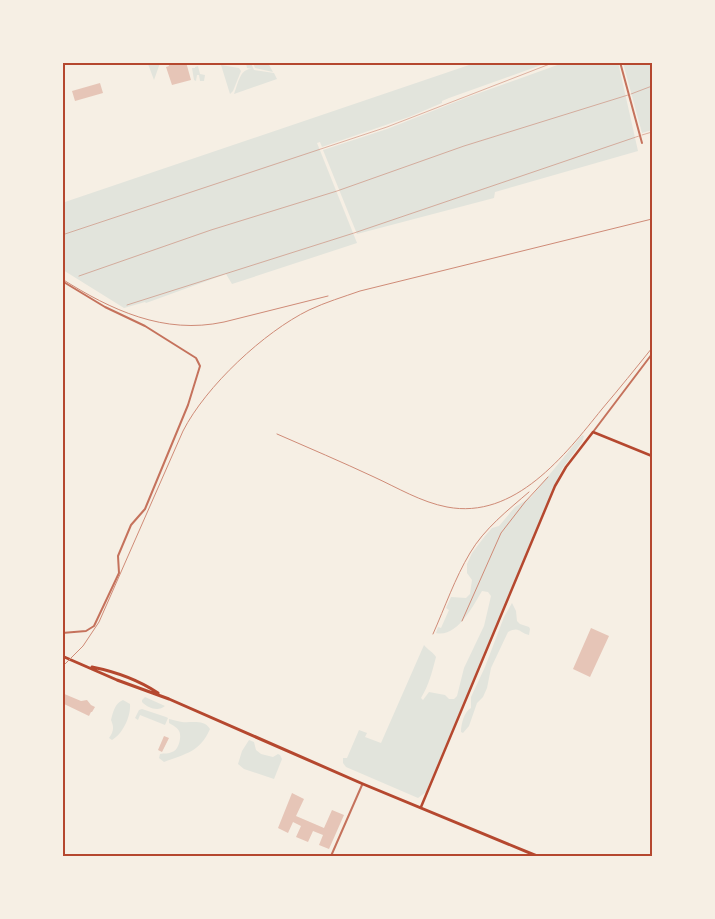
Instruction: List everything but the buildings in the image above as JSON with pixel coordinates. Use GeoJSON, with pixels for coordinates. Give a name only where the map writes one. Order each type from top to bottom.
{"type":"FeatureCollection","features":[{"type":"Feature","properties":{"kind":"main road"},"geometry":{"type":"LineString","coordinates":[[421,808],[555,486],[566,466],[593,432],[652,456]]}},
{"type":"Feature","properties":{"kind":"main road"},"geometry":{"type":"LineString","coordinates":[[62,656],[117,680],[162,696],[363,784],[537,856]]}},
{"type":"Feature","properties":{"kind":"main road"},"geometry":{"type":"LineString","coordinates":[[83,665],[112,671],[131,678],[162,696]]}},
{"type":"Feature","properties":{"kind":"street"},"geometry":{"type":"LineString","coordinates":[[620,62],[642,143]]}},
{"type":"Feature","properties":{"kind":"street"},"geometry":{"type":"LineString","coordinates":[[62,281],[196,358],[200,366],[188,405],[145,509],[132,522],[118,559],[119,573],[97,621],[91,629],[62,634]]}},
{"type":"Feature","properties":{"kind":"street"},"geometry":{"type":"LineString","coordinates":[[593,432],[652,354]]}},
{"type":"Feature","properties":{"kind":"street"},"geometry":{"type":"LineString","coordinates":[[332,856],[363,784]]}},
{"type":"Feature","properties":{"kind":"lane"},"geometry":{"type":"LineString","coordinates":[[62,234],[387,127],[555,62]]}},
{"type":"Feature","properties":{"kind":"lane"},"geometry":{"type":"LineString","coordinates":[[79,276],[211,230],[337,191],[464,146],[629,95],[652,86]]}},
{"type":"Feature","properties":{"kind":"lane"},"geometry":{"type":"LineString","coordinates":[[127,305],[336,239],[652,132]]}},
{"type":"Feature","properties":{"kind":"shaded area"},"geometry":{"type":"Polygon","coordinates":[[[152,62],[160,63],[154,80],[148,64],[152,62]]]}},
{"type":"Feature","properties":{"kind":"shaded area"},"geometry":{"type":"Polygon","coordinates":[[[618,62],[638,151],[495,192],[494,198],[357,234],[323,150],[387,129],[468,97],[563,63],[618,62]]]}},
{"type":"Feature","properties":{"kind":"shaded area"},"geometry":{"type":"Polygon","coordinates":[[[246,63],[251,63],[254,70],[274,73],[277,79],[234,94],[242,74],[248,69],[252,69],[247,68],[246,63]]]}},
{"type":"Feature","properties":{"kind":"shaded area"},"geometry":{"type":"Polygon","coordinates":[[[253,63],[268,63],[273,72],[255,68],[253,63]]]}},
{"type":"Feature","properties":{"kind":"shaded area"},"geometry":{"type":"Polygon","coordinates":[[[475,63],[547,63],[449,98],[442,101],[442,103],[409,117],[322,147],[320,142],[317,143],[357,243],[232,284],[226,274],[146,303],[124,308],[63,270],[62,203],[475,63]]]}},
{"type":"Feature","properties":{"kind":"shaded area"},"geometry":{"type":"Polygon","coordinates":[[[623,63],[652,63],[652,130],[642,133],[623,63]]]}},
{"type":"Feature","properties":{"kind":"shaded area"},"geometry":{"type":"Polygon","coordinates":[[[221,65],[239,68],[241,71],[230,94],[221,65]]]}},
{"type":"Feature","properties":{"kind":"shaded area"},"geometry":{"type":"Polygon","coordinates":[[[198,66],[200,74],[205,75],[204,81],[200,81],[199,75],[197,75],[196,81],[194,80],[192,68],[198,66]]]}},
{"type":"Feature","properties":{"kind":"shaded area"},"geometry":{"type":"Polygon","coordinates":[[[582,435],[584,436],[582,442],[562,469],[554,487],[426,792],[418,798],[346,767],[343,763],[343,758],[347,758],[359,730],[367,733],[365,737],[381,743],[424,645],[436,657],[432,673],[421,698],[423,700],[429,692],[445,695],[449,699],[454,699],[457,696],[464,668],[484,626],[491,596],[488,592],[482,591],[464,620],[451,631],[436,633],[438,627],[441,628],[449,610],[446,608],[451,597],[466,598],[470,594],[472,580],[467,573],[467,564],[472,553],[492,528],[499,526],[515,507],[531,497],[582,435]]]}},
{"type":"Feature","properties":{"kind":"shaded area"},"geometry":{"type":"Polygon","coordinates":[[[512,603],[516,611],[517,621],[529,627],[529,635],[517,630],[508,632],[491,668],[483,697],[477,703],[469,726],[463,733],[461,732],[462,722],[466,712],[471,708],[471,697],[485,667],[504,617],[512,603]]]}},
{"type":"Feature","properties":{"kind":"shaded area"},"geometry":{"type":"Polygon","coordinates":[[[145,697],[165,706],[156,709],[147,706],[142,702],[145,697]]]}},
{"type":"Feature","properties":{"kind":"shaded area"},"geometry":{"type":"Polygon","coordinates":[[[123,700],[130,704],[129,714],[120,734],[112,740],[109,738],[113,729],[111,720],[116,706],[123,700]]]}},
{"type":"Feature","properties":{"kind":"shaded area"},"geometry":{"type":"Polygon","coordinates":[[[142,709],[168,718],[165,725],[140,715],[138,720],[135,718],[139,710],[142,709]]]}},
{"type":"Feature","properties":{"kind":"shaded area"},"geometry":{"type":"Polygon","coordinates":[[[169,719],[182,722],[198,722],[210,729],[202,743],[197,747],[164,762],[159,758],[160,754],[174,751],[180,739],[179,731],[169,723],[169,719]]]}},
{"type":"Feature","properties":{"kind":"shaded area"},"geometry":{"type":"Polygon","coordinates":[[[249,740],[254,742],[256,750],[261,754],[273,757],[278,754],[280,755],[282,759],[274,779],[244,769],[238,764],[242,751],[249,740]]]}},
{"type":"Feature","properties":{"kind":"railway"},"geometry":{"type":"LineString","coordinates":[[62,667],[83,646],[99,622],[183,431],[193,414],[221,379],[255,346],[309,310],[360,291],[652,219]]}},
{"type":"Feature","properties":{"kind":"railway"},"geometry":{"type":"LineString","coordinates":[[62,279],[119,310],[159,322],[180,325],[224,322],[328,296]]}},
{"type":"Feature","properties":{"kind":"railway"},"geometry":{"type":"LineString","coordinates":[[277,434],[428,502],[447,507],[472,508],[495,504],[516,494],[555,464],[588,427],[652,348]]}},
{"type":"Feature","properties":{"kind":"railway"},"geometry":{"type":"LineString","coordinates":[[462,621],[501,533],[525,502],[548,477]]}},
{"type":"Feature","properties":{"kind":"railway"},"geometry":{"type":"LineString","coordinates":[[433,634],[460,572],[476,544],[497,520],[529,492]]}}]}
